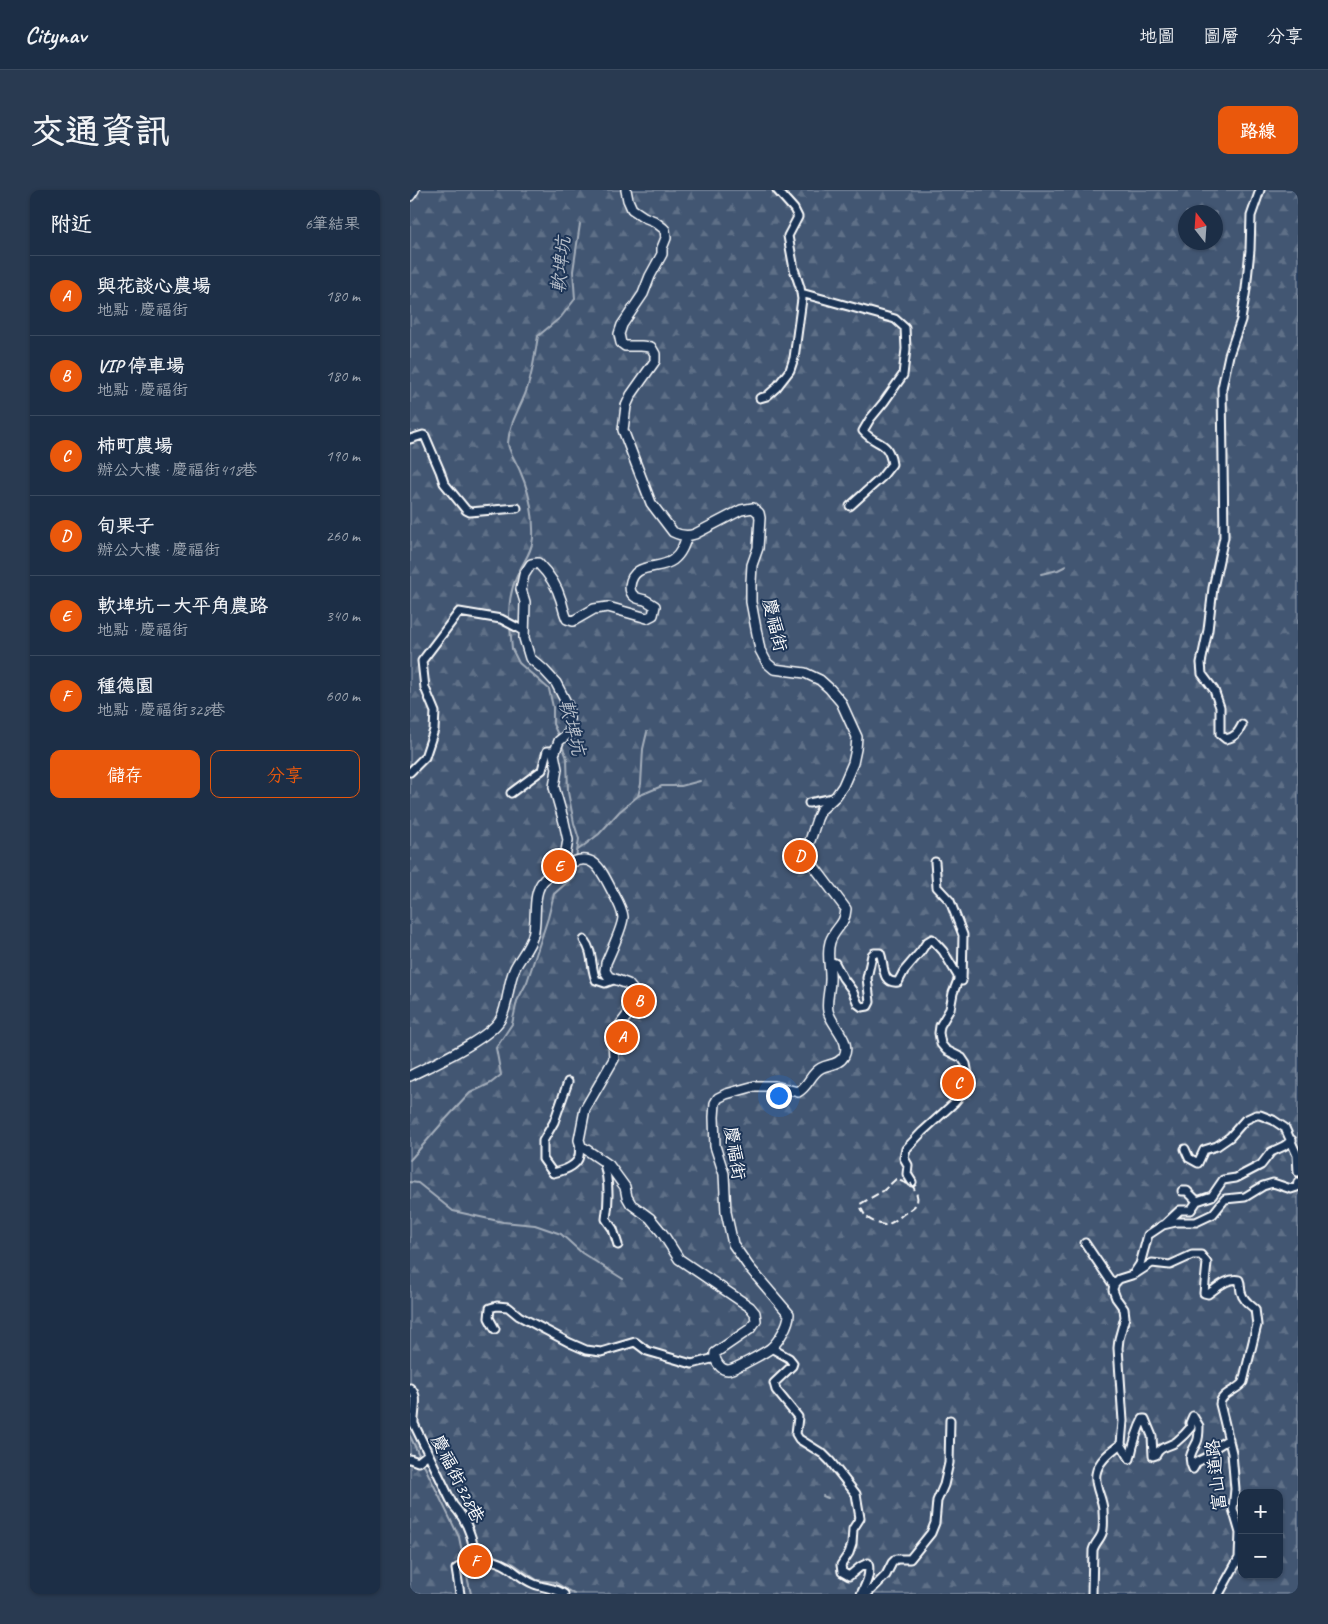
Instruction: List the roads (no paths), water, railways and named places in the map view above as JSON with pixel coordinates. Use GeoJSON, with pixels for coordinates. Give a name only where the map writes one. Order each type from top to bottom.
{"type":"FeatureCollection","features":[{"type":"Feature","properties":{"kind":"street"},"geometry":{"type":"LineString","coordinates":[[410,196],[414,190]]}},
{"type":"Feature","properties":{"kind":"street"},"geometry":{"type":"LineString","coordinates":[[562,868],[568,840],[554,787],[557,769],[555,752],[560,741],[570,732],[568,706],[556,683],[530,658],[520,629],[525,602],[521,589],[524,575],[531,564],[538,563],[547,572],[561,599],[567,619],[573,621],[594,609],[608,607],[647,618],[653,615],[655,606],[634,596],[630,590],[631,581],[635,573],[645,568],[665,564],[673,560],[679,554],[687,536],[678,535],[673,532],[651,503],[623,430],[626,406],[631,395],[653,367],[656,354],[650,348],[625,346],[621,342],[619,334],[622,325],[643,294],[662,254],[666,238],[665,230],[654,220],[644,217],[632,209],[626,190]]}},
{"type":"Feature","properties":{"kind":"street"},"geometry":{"type":"LineString","coordinates":[[760,398],[767,396],[776,388],[790,370],[802,299],[794,270],[788,236],[798,217],[794,208],[777,190]]}},
{"type":"Feature","properties":{"kind":"street"},"geometry":{"type":"LineString","coordinates":[[1242,725],[1238,734],[1231,738],[1226,739],[1220,734],[1220,707],[1214,690],[1202,674],[1201,663],[1208,630],[1213,588],[1224,536],[1222,388],[1229,355],[1241,320],[1250,250],[1251,216],[1260,190]]}},
{"type":"Feature","properties":{"kind":"street"},"geometry":{"type":"LineString","coordinates":[[801,293],[895,319],[905,328],[906,349],[903,375],[870,418],[863,431],[869,438],[884,444],[891,455],[892,464],[881,478],[850,506]]}},
{"type":"Feature","properties":{"kind":"street"},"geometry":{"type":"LineString","coordinates":[[410,439],[423,435],[426,436],[444,483],[466,510],[470,512],[517,508]]}},
{"type":"Feature","properties":{"kind":"street","name":"慶福街"},"geometry":{"type":"LineString","coordinates":[[687,536],[695,534],[747,508],[753,508],[759,514],[758,548],[752,565],[751,602],[760,650],[767,663],[774,669],[805,673],[820,680],[842,702],[857,737],[853,763],[843,786],[821,810],[808,847],[810,861],[846,909],[845,919],[833,934],[829,945],[831,980],[828,1008],[830,1019],[842,1036],[846,1049],[844,1056],[837,1063],[822,1068],[811,1075],[804,1088],[798,1092],[774,1086],[755,1086],[726,1094],[718,1098],[715,1103],[715,1146],[724,1174],[726,1212],[733,1244],[749,1267],[789,1314],[789,1321],[771,1348],[737,1367],[729,1370],[719,1366],[715,1358]]}},
{"type":"Feature","properties":{"kind":"street"},"geometry":{"type":"LineString","coordinates":[[410,772],[425,757],[434,730],[435,712],[425,688],[422,661],[459,612],[501,619],[520,629]]}},
{"type":"Feature","properties":{"kind":"street"},"geometry":{"type":"LineString","coordinates":[[511,793],[542,770],[547,751],[555,752]]}},
{"type":"Feature","properties":{"kind":"street"},"geometry":{"type":"LineString","coordinates":[[809,803],[834,798]]}},
{"type":"Feature","properties":{"kind":"street"},"geometry":{"type":"LineString","coordinates":[[410,1076],[486,1034],[500,1020],[515,968],[533,936],[538,892],[544,881],[562,868],[577,860],[584,859],[596,864],[602,870],[620,906],[623,918],[606,963],[605,971],[609,977],[628,984],[633,990],[634,1000],[613,1039],[614,1059],[585,1109],[579,1140],[580,1157],[575,1164],[553,1173],[543,1159],[543,1141],[554,1122],[568,1082]]}},
{"type":"Feature","properties":{"kind":"street"},"geometry":{"type":"LineString","coordinates":[[935,862],[938,887],[950,901],[963,936],[962,983],[957,986]]}},
{"type":"Feature","properties":{"kind":"street"},"geometry":{"type":"LineString","coordinates":[[829,961],[835,963],[852,990],[858,1004],[862,1007],[866,1007],[870,1002],[867,978],[874,953],[880,953],[883,973],[891,982],[895,983],[901,979],[904,971],[921,952],[927,942],[932,939],[943,951],[958,976],[950,1009],[940,1026],[939,1033],[941,1044],[946,1050],[962,1058],[966,1064],[969,1078],[964,1091],[954,1104],[906,1149],[904,1158],[908,1165],[907,1174],[912,1182]]}},
{"type":"Feature","properties":{"kind":"street"},"geometry":{"type":"LineString","coordinates":[[584,940],[590,948],[592,970],[596,980],[605,984],[616,980]]}},
{"type":"Feature","properties":{"kind":"street"},"geometry":{"type":"LineString","coordinates":[[1185,1149],[1189,1158],[1198,1164],[1204,1150],[1217,1146],[1230,1137],[1245,1120],[1256,1115],[1266,1117],[1285,1128],[1292,1140],[1297,1154],[1298,1172]]}},
{"type":"Feature","properties":{"kind":"street"},"geometry":{"type":"LineString","coordinates":[[1114,1286],[1119,1279],[1134,1273],[1140,1264],[1148,1235],[1164,1225],[1180,1210],[1191,1210],[1197,1202],[1212,1196],[1223,1180],[1236,1178],[1261,1165],[1271,1152],[1292,1140]]}},
{"type":"Feature","properties":{"kind":"street"},"geometry":{"type":"LineString","coordinates":[[495,1329],[489,1318],[490,1308],[508,1306],[519,1316],[570,1344],[586,1350],[601,1352],[635,1342],[647,1351],[692,1364],[715,1358],[715,1353],[718,1350],[750,1328],[756,1321],[755,1313],[750,1307],[679,1259],[650,1218],[631,1204],[625,1188],[610,1165],[586,1151],[580,1144]]}},
{"type":"Feature","properties":{"kind":"street"},"geometry":{"type":"LineString","coordinates":[[603,1161],[607,1172],[608,1205],[606,1220],[613,1229],[618,1245]]}},
{"type":"Feature","properties":{"kind":"street"},"geometry":{"type":"LineString","coordinates":[[1164,1225],[1176,1222],[1196,1222],[1213,1214],[1225,1199],[1245,1197],[1272,1183],[1292,1189],[1297,1187],[1298,1182]]}},
{"type":"Feature","properties":{"kind":"street"},"geometry":{"type":"LineString","coordinates":[[1182,1191],[1187,1192],[1197,1202]]}},
{"type":"Feature","properties":{"kind":"street"},"geometry":{"type":"LineString","coordinates":[[1085,1243],[1114,1286],[1116,1298],[1124,1309],[1126,1317],[1119,1338],[1118,1348],[1123,1421],[1121,1444],[1130,1459],[1133,1443],[1143,1419],[1148,1424],[1152,1436],[1153,1456],[1188,1432],[1193,1416],[1199,1426],[1197,1442],[1191,1455],[1190,1464],[1193,1469],[1197,1462],[1229,1439]]}},
{"type":"Feature","properties":{"kind":"street","name":"富山道路"},"geometry":{"type":"LineString","coordinates":[[1134,1273],[1152,1263],[1170,1265],[1192,1255],[1201,1255],[1206,1263],[1204,1293],[1208,1294],[1225,1282],[1234,1279],[1238,1280],[1245,1302],[1254,1309],[1257,1325],[1243,1382],[1240,1387],[1220,1400],[1232,1454],[1235,1488],[1233,1509],[1238,1523]]}},
{"type":"Feature","properties":{"kind":"street"},"geometry":{"type":"LineString","coordinates":[[771,1348],[793,1362],[792,1366],[774,1383],[776,1390],[798,1417],[796,1434],[799,1440],[823,1454],[856,1494],[860,1518],[853,1529],[849,1553],[841,1565],[842,1572],[849,1576],[868,1563],[867,1582],[863,1594]]}},
{"type":"Feature","properties":{"kind":"street","name":"慶福街328巷"},"geometry":{"type":"LineString","coordinates":[[410,1388],[414,1391],[416,1401],[413,1414],[414,1424],[423,1458],[453,1505],[464,1516],[474,1555]]}},
{"type":"Feature","properties":{"kind":"street"},"geometry":{"type":"LineString","coordinates":[[863,1594],[868,1593],[886,1575],[896,1560],[910,1559],[932,1533],[937,1501],[944,1485],[949,1463],[950,1420]]}},
{"type":"Feature","properties":{"kind":"street"},"geometry":{"type":"LineString","coordinates":[[1092,1594],[1093,1550],[1103,1529],[1103,1509],[1096,1475],[1097,1469],[1108,1453],[1121,1444]]}},
{"type":"Feature","properties":{"kind":"street","name":"慶福街328巷"},"geometry":{"type":"LineString","coordinates":[[410,1459],[423,1458]]}},
{"type":"Feature","properties":{"kind":"street","name":"富山道路"},"geometry":{"type":"LineString","coordinates":[[1218,1594],[1238,1558],[1241,1534]]}},
{"type":"Feature","properties":{"kind":"street"},"geometry":{"type":"LineString","coordinates":[[460,1594],[456,1569],[474,1555],[507,1566],[526,1581],[543,1588],[560,1591],[564,1594]]}},
{"type":"Feature","properties":{"kind":"waterway","name":"軟埤坑"},"geometry":{"type":"LineString","coordinates":[[509,621],[513,587],[531,548],[533,538],[532,512],[526,487],[509,450],[509,436],[529,383],[538,336],[561,317],[575,299],[573,271],[580,224]]}},
{"type":"Feature","properties":{"kind":"waterway"},"geometry":{"type":"LineString","coordinates":[[1041,574],[1066,566]]}},
{"type":"Feature","properties":{"kind":"waterway","name":"軟埤坑"},"geometry":{"type":"LineString","coordinates":[[510,626],[512,649],[519,663],[549,689],[553,707],[553,724],[559,737]]}},
{"type":"Feature","properties":{"kind":"waterway"},"geometry":{"type":"LineString","coordinates":[[578,850],[599,834],[619,812],[638,796],[641,784],[643,749],[647,732]]}},
{"type":"Feature","properties":{"kind":"waterway","name":"軟埤坑"},"geometry":{"type":"LineString","coordinates":[[561,743],[567,758],[568,792],[579,839],[576,858]]}},
{"type":"Feature","properties":{"kind":"waterway"},"geometry":{"type":"LineString","coordinates":[[638,796],[662,786],[681,786],[700,781]]}},
{"type":"Feature","properties":{"kind":"waterway","name":"軟埤坑"},"geometry":{"type":"LineString","coordinates":[[410,1160],[470,1093],[491,1083],[501,1075],[496,1048],[512,1024],[517,1001],[527,982],[554,894],[573,877],[575,866]]}},
{"type":"Feature","properties":{"kind":"waterway"},"geometry":{"type":"LineString","coordinates":[[410,1182],[418,1183],[453,1211],[503,1222],[535,1225],[561,1234],[582,1253],[623,1279]]}},
{"type":"Feature","properties":{"kind":"waterway"},"geometry":{"type":"LineString","coordinates":[[410,1436],[420,1457]]}},
{"type":"Feature","properties":{"kind":"waterway"},"geometry":{"type":"LineString","coordinates":[[422,1461],[459,1537],[464,1562]]}},
{"type":"Feature","properties":{"kind":"waterway"},"geometry":{"type":"LineString","coordinates":[[823,1496],[828,1498]]}},
{"type":"Feature","properties":{"kind":"waterway"},"geometry":{"type":"LineString","coordinates":[[462,1554],[473,1554]]}},
{"type":"Feature","properties":{"kind":"waterway"},"geometry":{"type":"LineString","coordinates":[[477,1554],[490,1554],[514,1564],[537,1580],[555,1582],[574,1594]]}},
{"type":"Feature","properties":{"kind":"waterway"},"geometry":{"type":"LineString","coordinates":[[465,1567],[471,1594]]}},
{"type":"Feature","properties":{"kind":"railway"},"geometry":{"type":"LineString","coordinates":[[911,1183],[917,1194],[916,1204],[893,1222],[885,1225],[877,1223],[864,1214],[860,1204],[883,1191],[896,1179],[912,1186]]}},
{"type":"Feature","properties":{"kind":"place","name":"旬果子"},"geometry":{"type":"Point","coordinates":[800,856]}},
{"type":"Feature","properties":{"kind":"place","name":"軟埤坑－大平角農路"},"geometry":{"type":"Point","coordinates":[559,866]}},
{"type":"Feature","properties":{"kind":"place","name":"VIP 停車場"},"geometry":{"type":"Point","coordinates":[639,1001]}},
{"type":"Feature","properties":{"kind":"place","name":"與花談心農場"},"geometry":{"type":"Point","coordinates":[622,1037]}},
{"type":"Feature","properties":{"kind":"place","name":"柿町農場"},"geometry":{"type":"Point","coordinates":[958,1083]}},
{"type":"Feature","properties":{"kind":"place","name":"種德園"},"geometry":{"type":"Point","coordinates":[475,1561]}}]}
